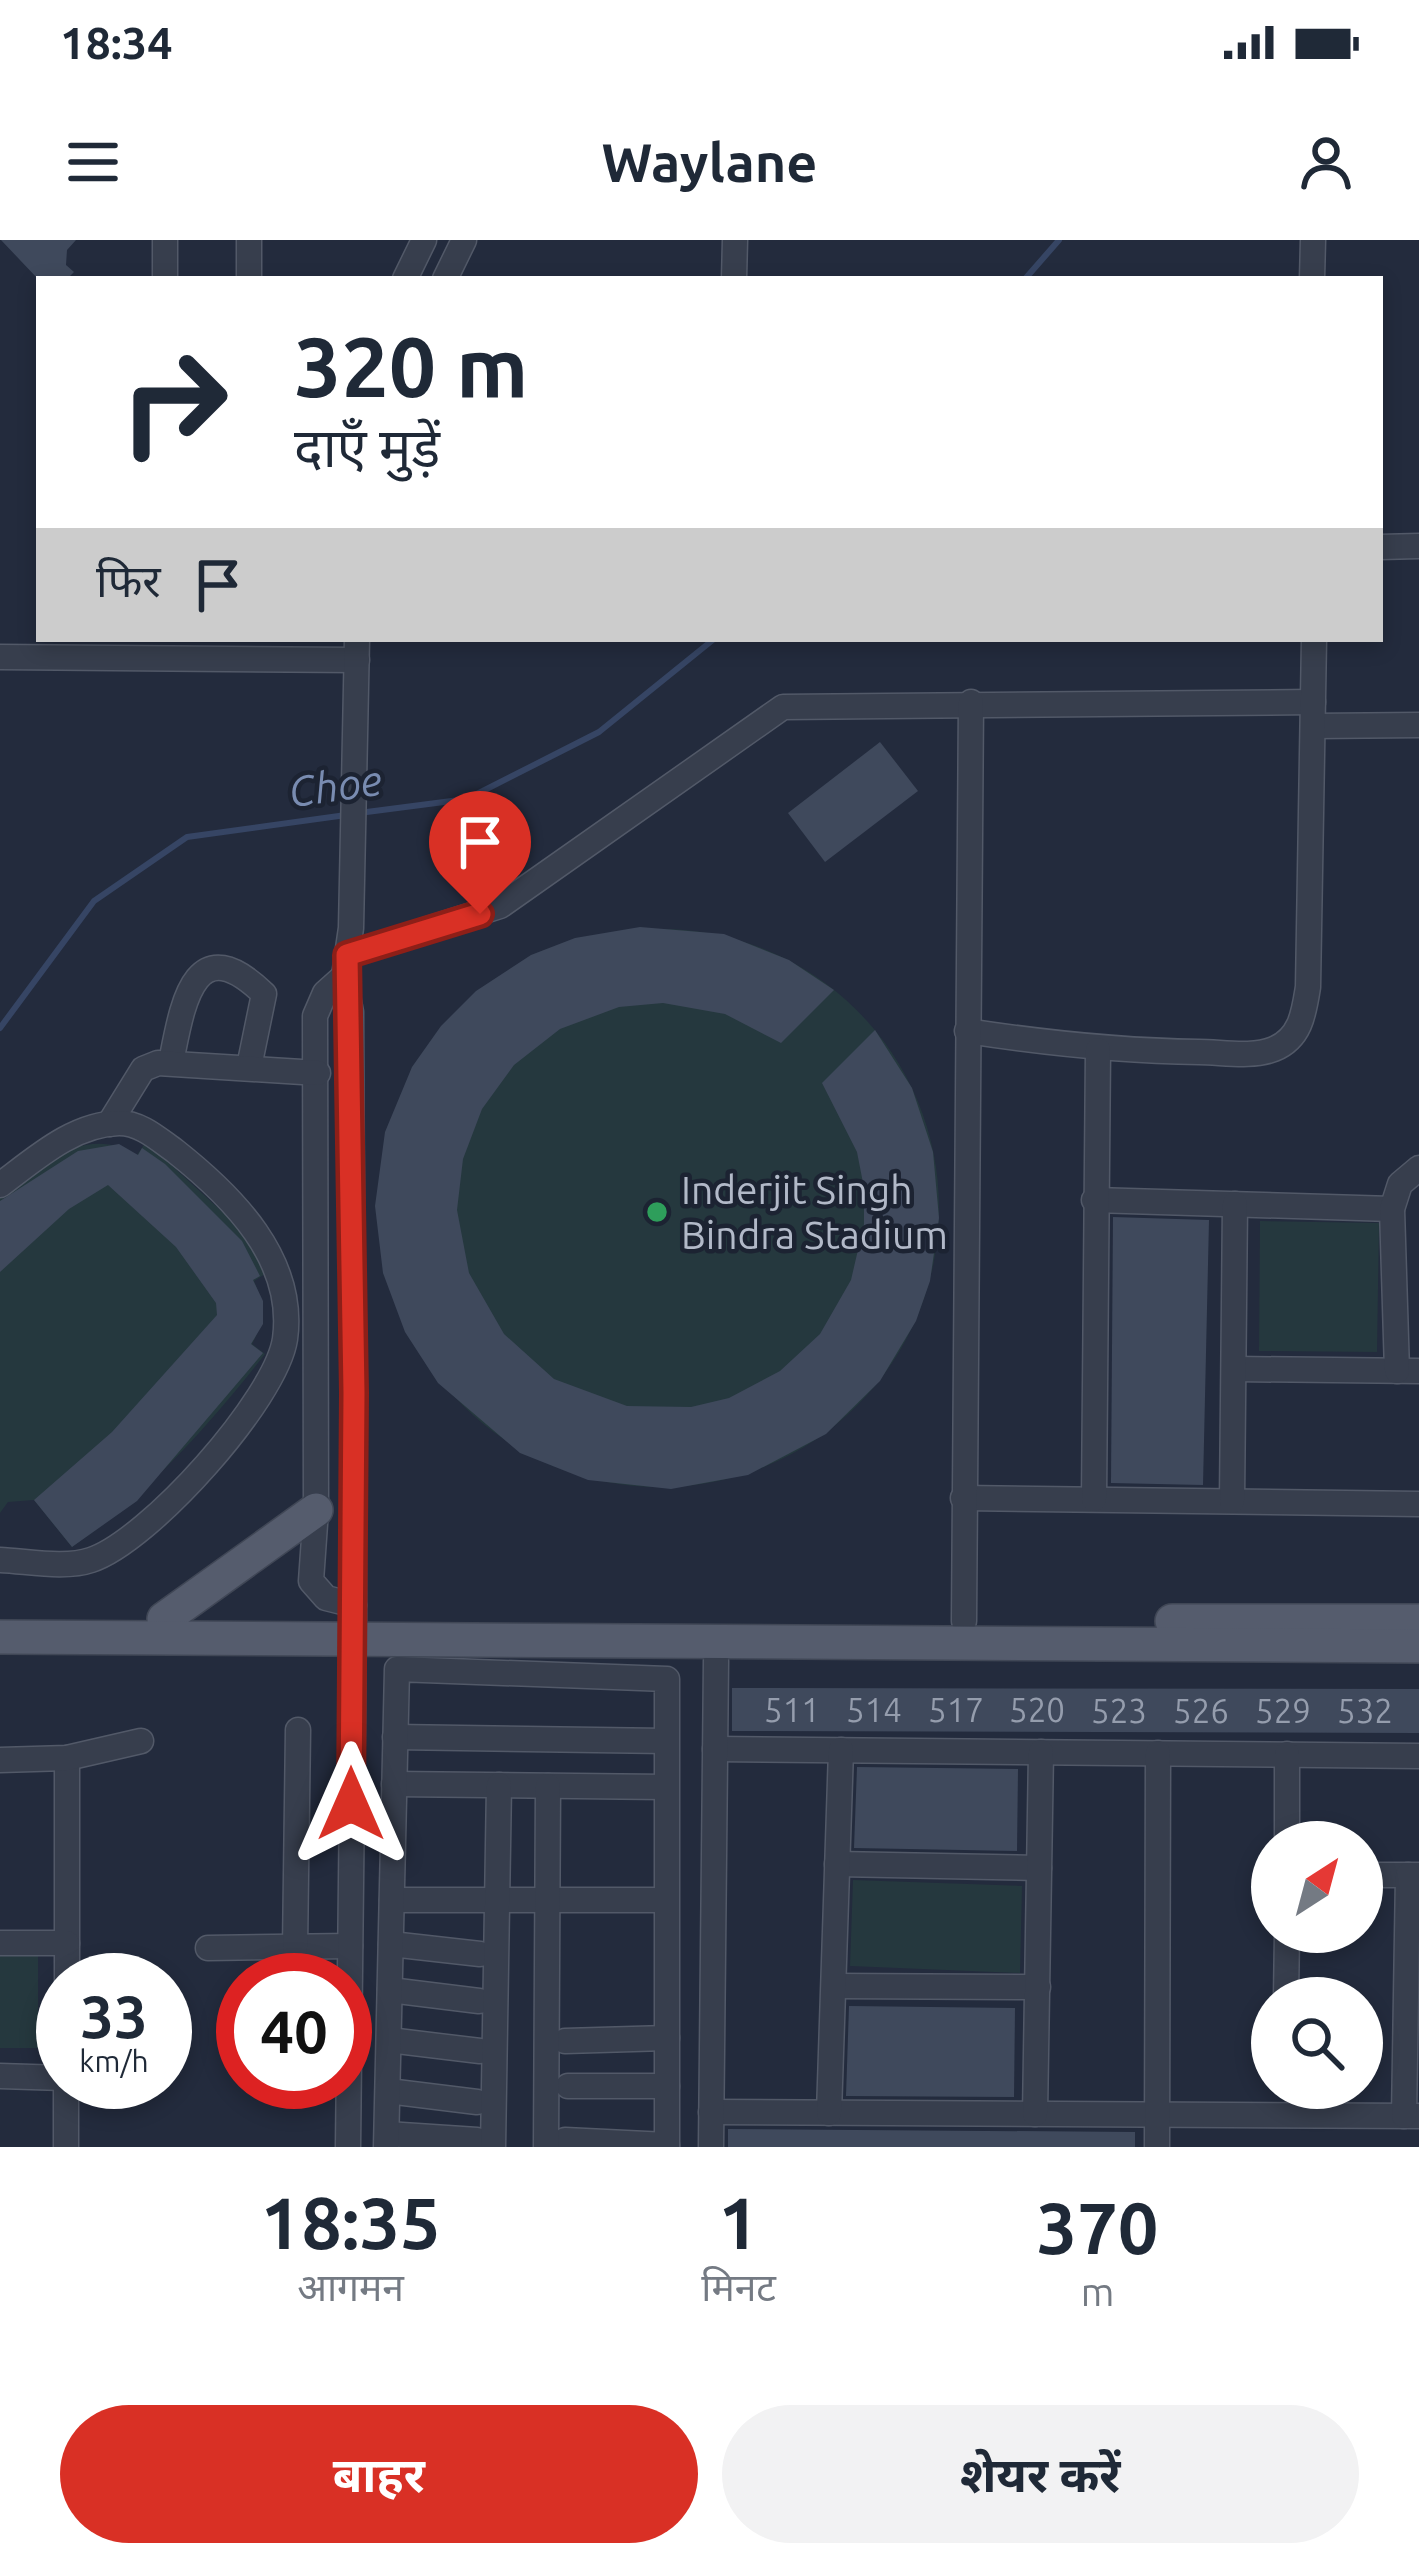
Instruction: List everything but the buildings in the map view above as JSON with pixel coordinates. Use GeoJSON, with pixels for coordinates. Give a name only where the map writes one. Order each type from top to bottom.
{"type":"FeatureCollection","features":[{"type":"Feature","properties":{"kind":"main road"},"geometry":{"type":"LineString","coordinates":[[164,1619],[316,1510]]}},
{"type":"Feature","properties":{"kind":"main road"},"geometry":{"type":"LineString","coordinates":[[0,1618],[1419,1621]]}},
{"type":"Feature","properties":{"kind":"main road"},"geometry":{"type":"LineString","coordinates":[[0,1637],[354,1621],[1419,1646]]}},
{"type":"Feature","properties":{"kind":"street"},"geometry":{"type":"LineString","coordinates":[[165,240],[165,276]]}},
{"type":"Feature","properties":{"kind":"street"},"geometry":{"type":"LineString","coordinates":[[249,240],[249,276]]}},
{"type":"Feature","properties":{"kind":"street"},"geometry":{"type":"LineString","coordinates":[[406,276],[424,240]]}},
{"type":"Feature","properties":{"kind":"street"},"geometry":{"type":"LineString","coordinates":[[446,276],[464,240]]}},
{"type":"Feature","properties":{"kind":"street"},"geometry":{"type":"LineString","coordinates":[[734,276],[735,240]]}},
{"type":"Feature","properties":{"kind":"street"},"geometry":{"type":"LineString","coordinates":[[1383,547],[1419,546]]}},
{"type":"Feature","properties":{"kind":"street"},"geometry":{"type":"LineString","coordinates":[[967,1031],[1098,1050],[1246,1053],[1274,1049],[1295,1033],[1304,1018],[1308,987],[1314,642]]}},
{"type":"Feature","properties":{"kind":"street"},"geometry":{"type":"LineString","coordinates":[[0,657],[166,649],[357,650],[351,928],[346,966],[351,1012],[354,1393],[348,2147]]}},
{"type":"Feature","properties":{"kind":"street"},"geometry":{"type":"LineString","coordinates":[[964,1621],[971,702]]}},
{"type":"Feature","properties":{"kind":"street"},"geometry":{"type":"LineString","coordinates":[[354,1621],[311,1581],[316,1510],[318,1004],[346,966],[500,906],[771,712],[795,705],[971,702],[1313,714],[1419,725]]}},
{"type":"Feature","properties":{"kind":"street"},"geometry":{"type":"LineString","coordinates":[[171,1062],[188,985],[198,976],[223,969],[264,994],[249,1067]]}},
{"type":"Feature","properties":{"kind":"street"},"geometry":{"type":"LineString","coordinates":[[1094,1499],[1098,1050]]}},
{"type":"Feature","properties":{"kind":"street"},"geometry":{"type":"LineString","coordinates":[[109,1124],[143,1070],[171,1062],[318,1073]]}},
{"type":"Feature","properties":{"kind":"street"},"geometry":{"type":"LineString","coordinates":[[0,1185],[53,1146],[92,1126],[148,1131],[225,1194],[251,1225],[284,1291],[285,1338],[259,1402],[172,1500],[124,1541],[91,1560],[0,1560]]}},
{"type":"Feature","properties":{"kind":"street"},"geometry":{"type":"LineString","coordinates":[[1236,1369],[1408,1371],[1392,1209],[1400,1184],[1419,1168]]}},
{"type":"Feature","properties":{"kind":"street"},"geometry":{"type":"LineString","coordinates":[[1094,1200],[1392,1209]]}},
{"type":"Feature","properties":{"kind":"street"},"geometry":{"type":"LineString","coordinates":[[1232,1501],[1235,1204]]}},
{"type":"Feature","properties":{"kind":"street"},"geometry":{"type":"LineString","coordinates":[[317,1389],[354,1393]]}},
{"type":"Feature","properties":{"kind":"street"},"geometry":{"type":"LineString","coordinates":[[963,1498],[1419,1504]]}},
{"type":"Feature","properties":{"kind":"street"},"geometry":{"type":"LineString","coordinates":[[711,2147],[716,1660]]}},
{"type":"Feature","properties":{"kind":"street"},"geometry":{"type":"LineString","coordinates":[[499,1785],[485,2144],[387,2140],[397,1669],[667,1679],[667,2146],[556,2144],[548,1786]]}},
{"type":"Feature","properties":{"kind":"street"},"geometry":{"type":"LineString","coordinates":[[295,1948],[298,1730]]}},
{"type":"Feature","properties":{"kind":"street"},"geometry":{"type":"LineString","coordinates":[[395,1737],[666,1741]]}},
{"type":"Feature","properties":{"kind":"street"},"geometry":{"type":"LineString","coordinates":[[0,1760],[67,1758],[141,1741]]}},
{"type":"Feature","properties":{"kind":"street"},"geometry":{"type":"LineString","coordinates":[[716,1748],[1419,1756]]}},
{"type":"Feature","properties":{"kind":"street"},"geometry":{"type":"LineString","coordinates":[[829,2113],[841,1750]]}},
{"type":"Feature","properties":{"kind":"street"},"geometry":{"type":"LineString","coordinates":[[1035,2114],[1041,1752]]}},
{"type":"Feature","properties":{"kind":"street"},"geometry":{"type":"LineString","coordinates":[[1156,2147],[1158,1753]]}},
{"type":"Feature","properties":{"kind":"street"},"geometry":{"type":"LineString","coordinates":[[1287,1754],[1287,1821]]}},
{"type":"Feature","properties":{"kind":"street"},"geometry":{"type":"LineString","coordinates":[[67,1758],[67,1953]]}},
{"type":"Feature","properties":{"kind":"street"},"geometry":{"type":"LineString","coordinates":[[394,1784],[666,1787]]}},
{"type":"Feature","properties":{"kind":"street"},"geometry":{"type":"LineString","coordinates":[[837,1864],[1039,1868]]}},
{"type":"Feature","properties":{"kind":"street"},"geometry":{"type":"LineString","coordinates":[[711,2112],[1412,2116],[1413,1875]]}},
{"type":"Feature","properties":{"kind":"street"},"geometry":{"type":"LineString","coordinates":[[350,1888],[496,1900],[666,1900]]}},
{"type":"Feature","properties":{"kind":"street"},"geometry":{"type":"LineString","coordinates":[[0,1942],[67,1943]]}},
{"type":"Feature","properties":{"kind":"street"},"geometry":{"type":"LineString","coordinates":[[391,1944],[480,1954]]}},
{"type":"Feature","properties":{"kind":"street"},"geometry":{"type":"LineString","coordinates":[[208,1948],[350,1946]]}},
{"type":"Feature","properties":{"kind":"street"},"geometry":{"type":"LineString","coordinates":[[834,1986],[1038,1987]]}},
{"type":"Feature","properties":{"kind":"street"},"geometry":{"type":"LineString","coordinates":[[390,1990],[479,2001]]}},
{"type":"Feature","properties":{"kind":"street"},"geometry":{"type":"LineString","coordinates":[[565,2041],[667,2038]]}},
{"type":"Feature","properties":{"kind":"street"},"geometry":{"type":"LineString","coordinates":[[389,2040],[480,2051]]}},
{"type":"Feature","properties":{"kind":"street"},"geometry":{"type":"LineString","coordinates":[[0,2076],[36,2078]]}},
{"type":"Feature","properties":{"kind":"street"},"geometry":{"type":"LineString","coordinates":[[568,2086],[667,2086]]}},
{"type":"Feature","properties":{"kind":"street"},"geometry":{"type":"LineString","coordinates":[[388,2091],[477,2102]]}},
{"type":"Feature","properties":{"kind":"street"},"geometry":{"type":"LineString","coordinates":[[65,2109],[67,2147]]}},
{"type":"Feature","properties":{"kind":"street"},"geometry":{"type":"LineString","coordinates":[[1286,2109],[1286,2115]]}},
{"type":"Feature","properties":{"kind":"shaded area","name":"Inderjit Singh Bindra Stadium"},"geometry":{"type":"Polygon","coordinates":[[[660,929],[714,934],[767,950],[815,976],[857,1011],[892,1053],[918,1101],[934,1154],[939,1208],[934,1262],[918,1315],[892,1363],[857,1405],[815,1440],[767,1466],[714,1482],[660,1487],[606,1482],[553,1466],[505,1440],[463,1405],[428,1363],[402,1315],[386,1262],[381,1208],[386,1154],[402,1101],[428,1053],[463,1011],[505,976],[553,950],[606,934],[660,929]]]}},
{"type":"Feature","properties":{"kind":"shaded area"},"geometry":{"type":"Polygon","coordinates":[[[146,1142],[240,1228],[268,1272],[254,1281],[262,1313],[252,1344],[265,1354],[176,1457],[72,1547],[34,1500],[8,1502],[0,1513],[0,1198],[64,1152],[100,1144],[137,1155],[146,1142]]]}},
{"type":"Feature","properties":{"kind":"shaded area"},"geometry":{"type":"Polygon","coordinates":[[[1260,1221],[1379,1223],[1377,1352],[1259,1351],[1260,1221]]]}},
{"type":"Feature","properties":{"kind":"shaded area"},"geometry":{"type":"Polygon","coordinates":[[[853,1880],[1022,1886],[1020,1973],[850,1966],[853,1880]]]}},
{"type":"Feature","properties":{"kind":"shaded area"},"geometry":{"type":"Polygon","coordinates":[[[0,1952],[38,1953],[36,2048],[0,2048],[0,1952]]]}},
{"type":"Feature","properties":{"kind":"waterway","name":"Choe"},"geometry":{"type":"LineString","coordinates":[[1028,276],[1059,240]]}},
{"type":"Feature","properties":{"kind":"waterway","name":"Choe"},"geometry":{"type":"LineString","coordinates":[[359,813],[467,799],[599,732],[710,642]]}},
{"type":"Feature","properties":{"kind":"waterway","name":"Choe"},"geometry":{"type":"LineString","coordinates":[[0,1028],[94,901],[187,837],[346,815]]}},
{"type":"Feature","properties":{"kind":"place","name":"Inderjit Singh Bindra Stadium"},"geometry":{"type":"Point","coordinates":[657,1212]}},
{"type":"Feature","properties":{"kind":"route"},"geometry":{"type":"LineString","coordinates":[[351,1804],[354,1393],[347,955],[480,914]]}}]}
